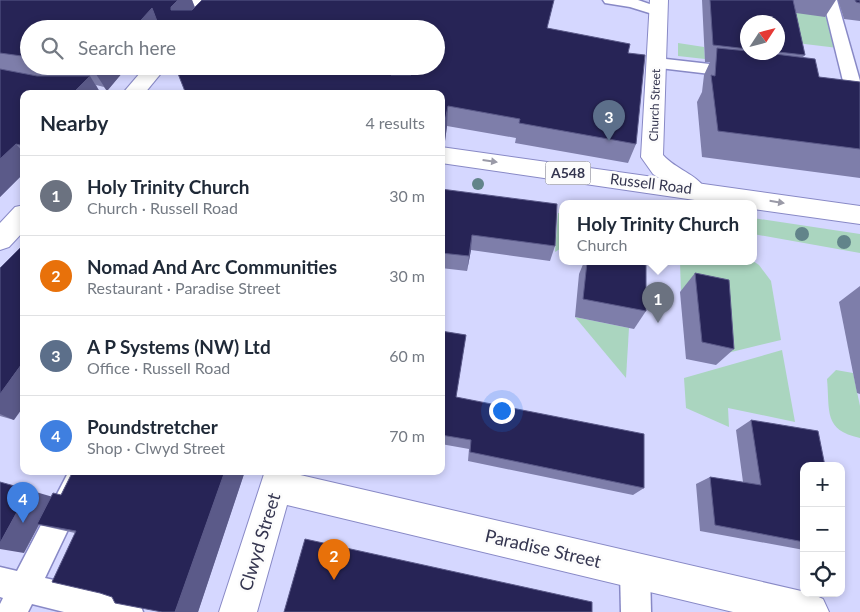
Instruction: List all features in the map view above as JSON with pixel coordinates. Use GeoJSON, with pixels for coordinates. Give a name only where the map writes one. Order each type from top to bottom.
{"type":"FeatureCollection","features":[{"type":"Feature","properties":{"kind":"street"},"geometry":{"type":"LineString","coordinates":[[184,0],[214,2]]}},
{"type":"Feature","properties":{"kind":"street"},"geometry":{"type":"LineString","coordinates":[[198,20],[214,2]]}},
{"type":"Feature","properties":{"kind":"street","name":"Church Street"},"geometry":{"type":"LineString","coordinates":[[654,5],[656,63],[652,157],[661,168],[694,190]]}},
{"type":"Feature","properties":{"kind":"street"},"geometry":{"type":"LineString","coordinates":[[136,90],[149,75]]}},
{"type":"Feature","properties":{"kind":"street","name":"Russell Road"},"geometry":{"type":"LineString","coordinates":[[445,155],[860,215]]}},
{"type":"Feature","properties":{"kind":"street"},"geometry":{"type":"LineString","coordinates":[[2,235],[20,218]]}},
{"type":"Feature","properties":{"kind":"street","name":"Paradise Street"},"geometry":{"type":"LineString","coordinates":[[279,478],[635,571],[810,612]]}},
{"type":"Feature","properties":{"kind":"street","name":"Clwyd Street"},"geometry":{"type":"LineString","coordinates":[[238,612],[279,478]]}},
{"type":"Feature","properties":{"kind":"lane"},"geometry":{"type":"LineString","coordinates":[[610,0],[654,5]]}},
{"type":"Feature","properties":{"kind":"lane"},"geometry":{"type":"LineString","coordinates":[[830,0],[856,86],[832,83]]}},
{"type":"Feature","properties":{"kind":"lane"},"geometry":{"type":"LineString","coordinates":[[656,63],[754,74]]}},
{"type":"Feature","properties":{"kind":"lane"},"geometry":{"type":"LineString","coordinates":[[404,90],[410,75]]}},
{"type":"Feature","properties":{"kind":"lane"},"geometry":{"type":"LineString","coordinates":[[81,475],[12,594],[128,612]]}},
{"type":"Feature","properties":{"kind":"lane"},"geometry":{"type":"LineString","coordinates":[[635,571],[636,612]]}},
{"type":"Feature","properties":{"kind":"green space"},"geometry":{"type":"Polygon","coordinates":[[[826,0],[838,48],[788,42],[785,15],[783,15],[782,8],[826,0]]]}},
{"type":"Feature","properties":{"kind":"green space"},"geometry":{"type":"Polygon","coordinates":[[[678,43],[704,47],[705,59],[678,56],[678,43]]]}},
{"type":"Feature","properties":{"kind":"green space"},"geometry":{"type":"Polygon","coordinates":[[[558,213],[559,213],[559,250],[555,252],[558,213]]]}},
{"type":"Feature","properties":{"kind":"green space"},"geometry":{"type":"Polygon","coordinates":[[[757,219],[860,234],[860,253],[757,235],[757,219]]]}},
{"type":"Feature","properties":{"kind":"green space"},"geometry":{"type":"Polygon","coordinates":[[[757,264],[771,281],[781,340],[715,356],[681,292],[680,265],[757,264]]]}},
{"type":"Feature","properties":{"kind":"green space"},"geometry":{"type":"Polygon","coordinates":[[[575,317],[629,328],[626,378],[575,317]]]}},
{"type":"Feature","properties":{"kind":"green space"},"geometry":{"type":"Polygon","coordinates":[[[782,350],[795,422],[728,408],[729,427],[686,408],[684,378],[782,350]]]}},
{"type":"Feature","properties":{"kind":"green space"},"geometry":{"type":"Polygon","coordinates":[[[836,370],[853,373],[860,406],[860,438],[840,430],[831,418],[827,379],[836,370]]]}},
{"type":"Feature","properties":{"kind":"building"},"geometry":{"type":"Polygon","coordinates":[[[0,0],[178,0],[171,7],[171,10],[192,10],[202,0],[554,0],[547,28],[630,44],[628,53],[645,55],[636,144],[519,123],[520,119],[448,106],[445,121],[445,90],[184,90],[179,75],[445,75],[445,20],[157,20],[152,8],[141,20],[20,20],[20,56],[0,53],[0,0]]]}},
{"type":"Feature","properties":{"kind":"building"},"geometry":{"type":"Polygon","coordinates":[[[710,0],[793,0],[805,55],[785,53],[785,15],[740,15],[740,48],[713,45],[710,0]]]}},
{"type":"Feature","properties":{"kind":"building"},"geometry":{"type":"Polygon","coordinates":[[[717,48],[740,50],[740,60],[785,60],[785,55],[815,59],[819,77],[860,82],[860,149],[718,131],[711,75],[715,76],[717,48]]]}},
{"type":"Feature","properties":{"kind":"building"},"geometry":{"type":"Polygon","coordinates":[[[0,69],[20,73],[20,75],[90,76],[76,90],[20,90],[20,145],[16,144],[0,159],[0,69]]]}},
{"type":"Feature","properties":{"kind":"building"},"geometry":{"type":"Polygon","coordinates":[[[445,190],[557,204],[555,246],[472,235],[469,256],[445,253],[445,190]]]}},
{"type":"Feature","properties":{"kind":"building"},"geometry":{"type":"Polygon","coordinates":[[[20,248],[20,366],[0,394],[0,268],[20,248]]]}},
{"type":"Feature","properties":{"kind":"building"},"geometry":{"type":"Polygon","coordinates":[[[587,265],[646,265],[646,311],[583,299],[587,265]]]}},
{"type":"Feature","properties":{"kind":"building"},"geometry":{"type":"Polygon","coordinates":[[[695,273],[729,280],[734,349],[702,342],[695,273]]]}},
{"type":"Feature","properties":{"kind":"building"},"geometry":{"type":"Polygon","coordinates":[[[445,332],[466,335],[456,397],[644,434],[644,488],[470,452],[471,440],[445,436],[445,332]]]}},
{"type":"Feature","properties":{"kind":"building"},"geometry":{"type":"Polygon","coordinates":[[[751,420],[818,431],[824,462],[800,462],[800,541],[715,525],[710,477],[761,485],[751,420]]]}},
{"type":"Feature","properties":{"kind":"building"},"geometry":{"type":"Polygon","coordinates":[[[71,475],[224,475],[175,612],[162,612],[115,603],[112,597],[100,593],[52,582],[76,531],[37,524],[53,493],[61,495],[71,475]]]}},
{"type":"Feature","properties":{"kind":"building"},"geometry":{"type":"Polygon","coordinates":[[[0,482],[29,490],[0,543],[0,482]]]}},
{"type":"Feature","properties":{"kind":"building"},"geometry":{"type":"Polygon","coordinates":[[[305,539],[592,602],[592,612],[284,612],[305,539]]]}},
{"type":"Feature","properties":{"kind":"place","name":"A P Systems (NW) Ltd"},"geometry":{"type":"Point","coordinates":[609,141]}},
{"type":"Feature","properties":{"kind":"place","name":"Holy Trinity Church"},"geometry":{"type":"Point","coordinates":[658,323]}},
{"type":"Feature","properties":{"kind":"place","name":"Poundstretcher"},"geometry":{"type":"Point","coordinates":[23,523]}},
{"type":"Feature","properties":{"kind":"place","name":"Nomad And Arc Communities"},"geometry":{"type":"Point","coordinates":[334,580]}}]}
